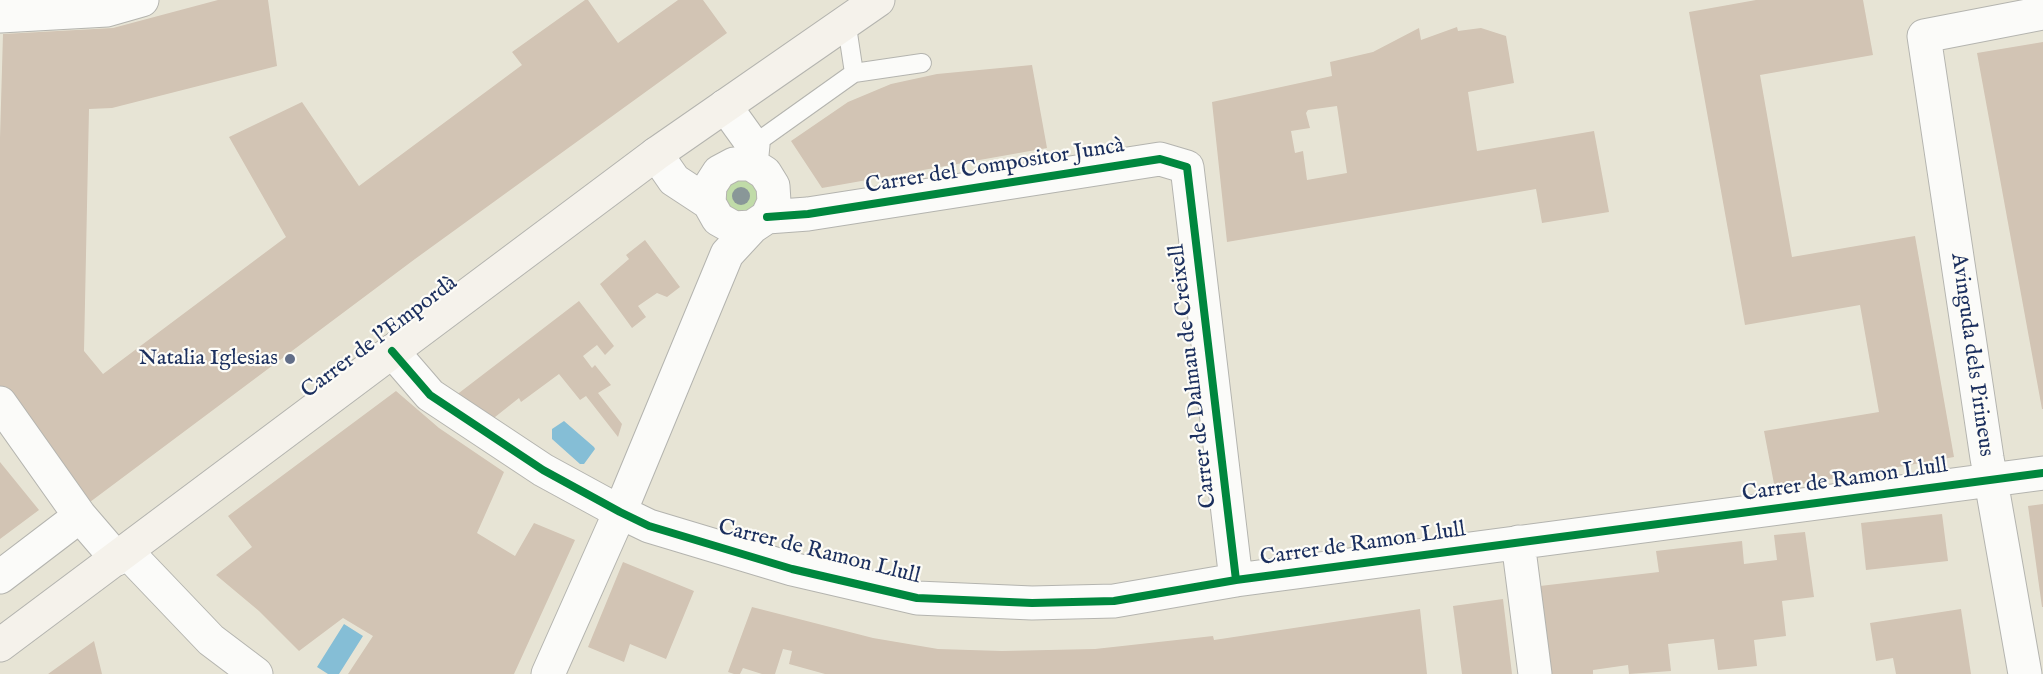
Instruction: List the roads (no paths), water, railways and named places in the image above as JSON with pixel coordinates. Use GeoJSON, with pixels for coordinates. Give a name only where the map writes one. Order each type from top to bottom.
{"type":"FeatureCollection","features":[{"type":"Feature","properties":{"kind":"main road","name":"Carrer de l'Empordà"},"geometry":{"type":"LineString","coordinates":[[0,645],[656,154],[846,20],[878,0]]}},
{"type":"Feature","properties":{"kind":"street"},"geometry":{"type":"LineString","coordinates":[[0,16],[107,10],[142,0]]}},
{"type":"Feature","properties":{"kind":"street","name":"Avinguda dels Pirineus"},"geometry":{"type":"LineString","coordinates":[[2025,674],[1990,480],[1924,36],[2043,13]]}},
{"type":"Feature","properties":{"kind":"street"},"geometry":{"type":"LineString","coordinates":[[548,674],[620,512],[727,254],[764,215],[773,186],[725,106]]}},
{"type":"Feature","properties":{"kind":"street"},"geometry":{"type":"LineString","coordinates":[[656,154],[674,180],[734,228],[764,215]]}},
{"type":"Feature","properties":{"kind":"street"},"geometry":{"type":"LineString","coordinates":[[727,254],[713,211],[710,186],[719,171],[752,154]]}},
{"type":"Feature","properties":{"kind":"street","name":"Carrer del Compositor Juncà"},"geometry":{"type":"LineString","coordinates":[[764,215],[808,214],[1160,159],[1187,167]]}},
{"type":"Feature","properties":{"kind":"street","name":"Carrer de Dalmau de Creixell"},"geometry":{"type":"LineString","coordinates":[[1187,167],[1236,580]]}},
{"type":"Feature","properties":{"kind":"street","name":"Carrer de Ramon Llull"},"geometry":{"type":"LineString","coordinates":[[392,351],[430,395],[543,470],[620,512],[650,526],[792,569],[917,598],[1032,603],[1114,601],[1236,580],[2043,473]]}},
{"type":"Feature","properties":{"kind":"street"},"geometry":{"type":"LineString","coordinates":[[0,403],[80,516],[211,640],[256,674]]}},
{"type":"Feature","properties":{"kind":"street"},"geometry":{"type":"LineString","coordinates":[[0,577],[80,516]]}},
{"type":"Feature","properties":{"kind":"street"},"geometry":{"type":"LineString","coordinates":[[1518,542],[1535,674]]}},
{"type":"Feature","properties":{"kind":"lane"},"geometry":{"type":"LineString","coordinates":[[846,20],[854,74]]}},
{"type":"Feature","properties":{"kind":"lane"},"geometry":{"type":"LineString","coordinates":[[752,154],[854,74],[922,63]]}},
{"type":"Feature","properties":{"kind":"water"},"geometry":{"type":"Polygon","coordinates":[[[564,421],[595,449],[584,464],[580,464],[552,439],[552,429],[564,421]]]}},
{"type":"Feature","properties":{"kind":"water"},"geometry":{"type":"Polygon","coordinates":[[[344,624],[363,636],[339,674],[328,674],[317,667],[344,624]]]}},
{"type":"Feature","properties":{"kind":"place","name":"Natalia Iglesias"},"geometry":{"type":"Point","coordinates":[290,359]}}]}
